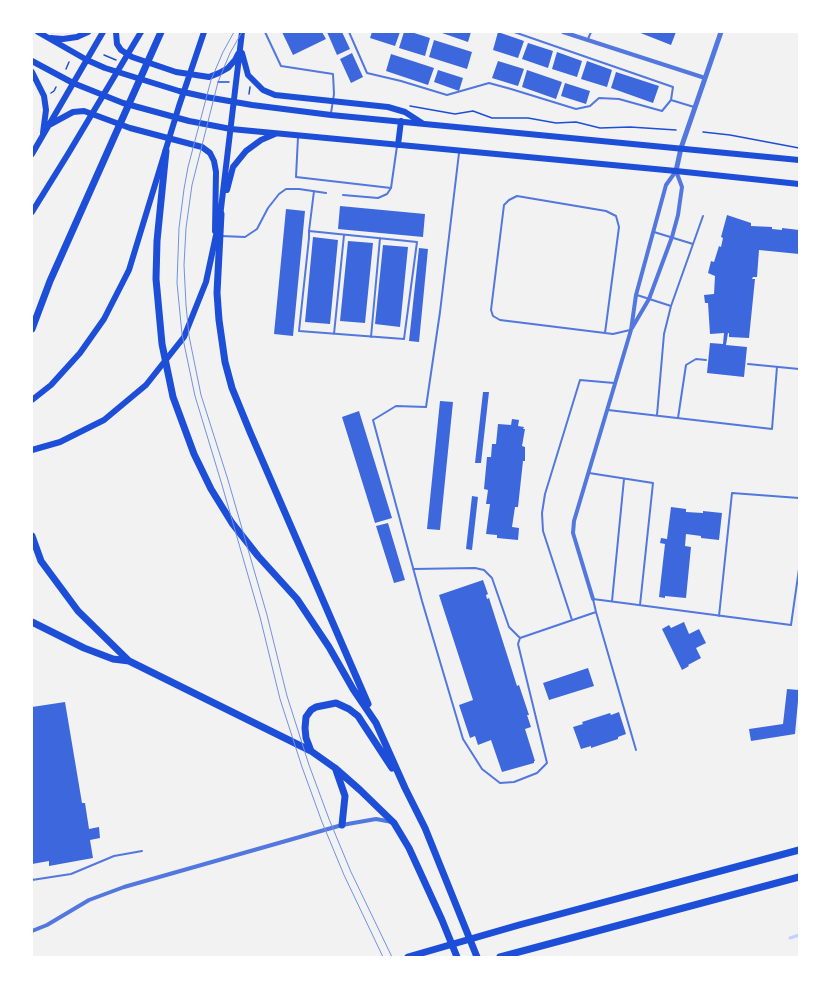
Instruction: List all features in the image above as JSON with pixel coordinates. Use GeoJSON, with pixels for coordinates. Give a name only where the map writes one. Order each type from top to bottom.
{"type":"FeatureCollection","features":[{"type":"Feature","properties":{"kind":"highway"},"geometry":{"type":"LineString","coordinates":[[32,329],[50,281],[161,32]]}},
{"type":"Feature","properties":{"kind":"highway"},"geometry":{"type":"LineString","coordinates":[[166,151],[157,241],[156,280],[162,344],[173,397],[194,454],[211,489],[232,523],[258,556],[297,599],[376,723]]}},
{"type":"Feature","properties":{"kind":"highway"},"geometry":{"type":"LineString","coordinates":[[221,211],[217,236],[217,293],[225,362],[232,388],[376,723],[405,788],[425,828],[477,957]]}},
{"type":"Feature","properties":{"kind":"highway"},"geometry":{"type":"LineString","coordinates":[[32,536],[41,561]]}},
{"type":"Feature","properties":{"kind":"highway"},"geometry":{"type":"LineString","coordinates":[[32,548],[78,611],[129,660],[311,751],[335,768],[360,790],[394,823],[409,848],[457,957]]}},
{"type":"Feature","properties":{"kind":"highway"},"geometry":{"type":"LineString","coordinates":[[32,622],[84,648],[114,659],[129,660]]}},
{"type":"Feature","properties":{"kind":"highway"},"geometry":{"type":"LineString","coordinates":[[311,751],[306,738],[306,717],[311,710],[316,707],[336,703],[349,709],[358,716],[405,788]]}},
{"type":"Feature","properties":{"kind":"highway"},"geometry":{"type":"LineString","coordinates":[[335,768],[345,796],[342,825]]}},
{"type":"Feature","properties":{"kind":"highway"},"geometry":{"type":"LineString","coordinates":[[408,957],[519,925],[799,850]]}},
{"type":"Feature","properties":{"kind":"highway"},"geometry":{"type":"LineString","coordinates":[[500,957],[799,877]]}},
{"type":"Feature","properties":{"kind":"main road"},"geometry":{"type":"LineString","coordinates":[[38,32],[87,60],[131,77],[179,91],[234,102],[331,115],[799,160]]}},
{"type":"Feature","properties":{"kind":"main road"},"geometry":{"type":"LineString","coordinates":[[47,37],[63,39],[77,37],[88,32]]}},
{"type":"Feature","properties":{"kind":"main road"},"geometry":{"type":"LineString","coordinates":[[32,154],[103,32]]}},
{"type":"Feature","properties":{"kind":"main road"},"geometry":{"type":"LineString","coordinates":[[116,32],[117,44],[122,50],[132,57],[176,72],[198,76],[210,77],[224,70],[235,60],[240,48]]}},
{"type":"Feature","properties":{"kind":"main road"},"geometry":{"type":"LineString","coordinates":[[32,212],[141,32]]}},
{"type":"Feature","properties":{"kind":"main road"},"geometry":{"type":"LineString","coordinates":[[32,400],[51,385],[80,353],[107,312],[129,270],[179,106],[204,32]]}},
{"type":"Feature","properties":{"kind":"main road"},"geometry":{"type":"LineString","coordinates":[[221,211],[242,32]]}},
{"type":"Feature","properties":{"kind":"main road"},"geometry":{"type":"LineString","coordinates":[[240,48],[248,75],[263,90],[275,95],[388,107],[405,112],[424,123]]}},
{"type":"Feature","properties":{"kind":"main road"},"geometry":{"type":"LineString","coordinates":[[32,61],[73,83],[123,103],[189,121],[231,129],[799,184]]}},
{"type":"Feature","properties":{"kind":"main road"},"geometry":{"type":"LineString","coordinates":[[32,72],[44,96],[46,110],[43,136]]}},
{"type":"Feature","properties":{"kind":"main road"},"geometry":{"type":"LineString","coordinates":[[32,450],[60,442],[104,420],[146,385],[184,337],[206,282],[217,236],[216,172],[214,161],[210,153],[202,147],[130,128],[84,111],[73,112],[49,125]]}},
{"type":"Feature","properties":{"kind":"main road"},"geometry":{"type":"LineString","coordinates":[[398,145],[401,121]]}},
{"type":"Feature","properties":{"kind":"main road"},"geometry":{"type":"LineString","coordinates":[[221,211],[233,167],[241,157],[257,143],[278,134]]}},
{"type":"Feature","properties":{"kind":"street"},"geometry":{"type":"LineString","coordinates":[[562,32],[705,78]]}},
{"type":"Feature","properties":{"kind":"street"},"geometry":{"type":"LineString","coordinates":[[594,599],[573,533],[574,521],[587,472],[608,410],[631,330],[636,295],[666,185],[676,171],[681,148],[720,32]]}},
{"type":"Feature","properties":{"kind":"street"},"geometry":{"type":"LineString","coordinates":[[631,330],[649,299],[672,238],[682,190],[682,186],[676,171]]}},
{"type":"Feature","properties":{"kind":"street"},"geometry":{"type":"LineString","coordinates":[[32,931],[89,900],[124,887],[342,825],[376,819],[394,823]]}},
{"type":"Feature","properties":{"kind":"lane"},"geometry":{"type":"LineString","coordinates":[[265,32],[281,66],[333,74],[333,102],[331,115]]}},
{"type":"Feature","properties":{"kind":"lane"},"geometry":{"type":"LineString","coordinates":[[348,32],[367,73],[401,81],[447,95],[470,90],[489,83],[576,109],[590,106],[600,98],[619,99],[662,111],[671,100],[673,87],[514,32]]}},
{"type":"Feature","properties":{"kind":"lane"},"geometry":{"type":"LineString","coordinates":[[588,40],[590,32]]}},
{"type":"Feature","properties":{"kind":"lane"},"geometry":{"type":"LineString","coordinates":[[671,100],[696,107]]}},
{"type":"Feature","properties":{"kind":"lane"},"geometry":{"type":"LineString","coordinates":[[298,135],[296,177],[391,188]]}},
{"type":"Feature","properties":{"kind":"lane"},"geometry":{"type":"LineString","coordinates":[[343,195],[378,198],[387,194],[391,188],[398,145]]}},
{"type":"Feature","properties":{"kind":"lane"},"geometry":{"type":"LineString","coordinates":[[459,151],[440,312],[426,407],[396,406],[373,420],[413,569],[463,739],[482,769],[500,783],[514,782],[537,773],[547,763],[518,644],[520,638]]}},
{"type":"Feature","properties":{"kind":"lane"},"geometry":{"type":"LineString","coordinates":[[217,236],[245,237],[257,229],[268,208],[279,194],[286,189],[299,189],[326,193]]}},
{"type":"Feature","properties":{"kind":"lane"},"geometry":{"type":"LineString","coordinates":[[309,231],[418,242],[404,339],[299,331],[309,231],[314,191]]}},
{"type":"Feature","properties":{"kind":"lane"},"geometry":{"type":"LineString","coordinates":[[605,333],[619,227],[616,216],[606,211],[516,196],[509,200],[504,205],[492,316],[500,320],[613,334],[631,330]]}},
{"type":"Feature","properties":{"kind":"lane"},"geometry":{"type":"LineString","coordinates":[[657,415],[664,334],[671,306],[703,216]]}},
{"type":"Feature","properties":{"kind":"lane"},"geometry":{"type":"LineString","coordinates":[[653,232],[693,244]]}},
{"type":"Feature","properties":{"kind":"lane"},"geometry":{"type":"LineString","coordinates":[[334,334],[344,235]]}},
{"type":"Feature","properties":{"kind":"lane"},"geometry":{"type":"LineString","coordinates":[[370,337],[380,238]]}},
{"type":"Feature","properties":{"kind":"lane"},"geometry":{"type":"LineString","coordinates":[[636,295],[671,306]]}},
{"type":"Feature","properties":{"kind":"lane"},"geometry":{"type":"LineString","coordinates":[[678,418],[686,365],[696,359],[706,360]]}},
{"type":"Feature","properties":{"kind":"lane"},"geometry":{"type":"LineString","coordinates":[[748,364],[799,369]]}},
{"type":"Feature","properties":{"kind":"lane"},"geometry":{"type":"LineString","coordinates":[[608,410],[772,429],[778,367]]}},
{"type":"Feature","properties":{"kind":"lane"},"geometry":{"type":"LineString","coordinates":[[572,620],[542,531],[544,494],[580,380],[616,384]]}},
{"type":"Feature","properties":{"kind":"lane"},"geometry":{"type":"LineString","coordinates":[[587,472],[653,483],[640,605]]}},
{"type":"Feature","properties":{"kind":"lane"},"geometry":{"type":"LineString","coordinates":[[612,601],[624,479]]}},
{"type":"Feature","properties":{"kind":"lane"},"geometry":{"type":"LineString","coordinates":[[719,616],[732,493],[799,498]]}},
{"type":"Feature","properties":{"kind":"lane"},"geometry":{"type":"LineString","coordinates":[[413,569],[475,568],[484,570],[492,578],[509,627],[520,638]]}},
{"type":"Feature","properties":{"kind":"lane"},"geometry":{"type":"LineString","coordinates":[[636,750],[596,612],[594,599],[791,625],[799,569]]}},
{"type":"Feature","properties":{"kind":"lane"},"geometry":{"type":"LineString","coordinates":[[520,638],[596,612]]}},
{"type":"Feature","properties":{"kind":"lane"},"geometry":{"type":"LineString","coordinates":[[32,880],[71,874],[114,856],[142,851]]}},
{"type":"Feature","properties":{"kind":"path"},"geometry":{"type":"LineString","coordinates":[[66,69],[69,62]]}},
{"type":"Feature","properties":{"kind":"path"},"geometry":{"type":"LineString","coordinates":[[56,87],[54,91],[59,94]]}},
{"type":"Feature","properties":{"kind":"path"},"geometry":{"type":"LineString","coordinates":[[249,94],[250,88]]}},
{"type":"Feature","properties":{"kind":"path"},"geometry":{"type":"LineString","coordinates":[[405,105],[454,114],[473,111],[492,118],[534,118],[556,123],[576,122],[600,128],[630,127],[676,130]]}},
{"type":"Feature","properties":{"kind":"path"},"geometry":{"type":"LineString","coordinates":[[703,132],[730,135],[799,148]]}},
{"type":"Feature","properties":{"kind":"building"},"geometry":{"type":"Polygon","coordinates":[[[282,32],[322,32],[326,39],[293,55],[282,32]]]}},
{"type":"Feature","properties":{"kind":"building"},"geometry":{"type":"Polygon","coordinates":[[[327,32],[342,32],[350,49],[337,55],[327,32]]]}},
{"type":"Feature","properties":{"kind":"building"},"geometry":{"type":"Polygon","coordinates":[[[372,32],[400,32],[395,46],[370,38],[372,32]]]}},
{"type":"Feature","properties":{"kind":"building"},"geometry":{"type":"Polygon","coordinates":[[[404,32],[411,32],[430,38],[425,56],[399,48],[404,32]]]}},
{"type":"Feature","properties":{"kind":"building"},"geometry":{"type":"Polygon","coordinates":[[[471,32],[468,42],[442,33],[471,32]]]}},
{"type":"Feature","properties":{"kind":"building"},"geometry":{"type":"Polygon","coordinates":[[[498,32],[524,41],[518,58],[493,50],[498,32]]]}},
{"type":"Feature","properties":{"kind":"building"},"geometry":{"type":"Polygon","coordinates":[[[638,32],[676,32],[671,45],[638,32]]]}},
{"type":"Feature","properties":{"kind":"building"},"geometry":{"type":"Polygon","coordinates":[[[434,40],[472,52],[467,69],[429,57],[434,40]]]}},
{"type":"Feature","properties":{"kind":"building"},"geometry":{"type":"Polygon","coordinates":[[[528,43],[553,51],[548,68],[522,59],[528,43]]]}},
{"type":"Feature","properties":{"kind":"building"},"geometry":{"type":"Polygon","coordinates":[[[557,52],[582,61],[577,77],[552,69],[557,52]]]}},
{"type":"Feature","properties":{"kind":"building"},"geometry":{"type":"Polygon","coordinates":[[[352,53],[363,77],[351,83],[340,59],[352,53]]]}},
{"type":"Feature","properties":{"kind":"building"},"geometry":{"type":"Polygon","coordinates":[[[391,54],[434,68],[428,85],[386,71],[391,54]]]}},
{"type":"Feature","properties":{"kind":"building"},"geometry":{"type":"Polygon","coordinates":[[[498,61],[524,69],[518,86],[492,78],[498,61]]]}},
{"type":"Feature","properties":{"kind":"building"},"geometry":{"type":"Polygon","coordinates":[[[587,61],[612,70],[607,87],[581,79],[587,61]]]}},
{"type":"Feature","properties":{"kind":"building"},"geometry":{"type":"Polygon","coordinates":[[[438,70],[463,78],[459,91],[434,82],[438,70]]]}},
{"type":"Feature","properties":{"kind":"building"},"geometry":{"type":"Polygon","coordinates":[[[527,70],[562,82],[556,99],[522,87],[527,70]]]}},
{"type":"Feature","properties":{"kind":"building"},"geometry":{"type":"Polygon","coordinates":[[[616,72],[659,86],[653,103],[611,88],[616,72]]]}},
{"type":"Feature","properties":{"kind":"building"},"geometry":{"type":"Polygon","coordinates":[[[565,83],[590,91],[586,104],[561,96],[565,83]]]}},
{"type":"Feature","properties":{"kind":"building"},"geometry":{"type":"Polygon","coordinates":[[[340,206],[425,214],[423,237],[338,229],[340,206]]]}},
{"type":"Feature","properties":{"kind":"building"},"geometry":{"type":"Polygon","coordinates":[[[286,209],[305,211],[293,336],[274,334],[286,209]]]}},
{"type":"Feature","properties":{"kind":"building"},"geometry":{"type":"Polygon","coordinates":[[[727,215],[751,223],[751,226],[772,227],[772,229],[782,230],[782,228],[799,230],[799,254],[759,250],[757,277],[753,277],[752,279],[755,279],[749,338],[729,337],[728,333],[726,345],[747,347],[744,377],[707,373],[710,343],[723,344],[724,333],[710,334],[708,303],[705,303],[704,295],[714,294],[715,276],[708,273],[711,261],[714,262],[719,246],[721,247],[723,238],[721,237],[727,215]]]}},
{"type":"Feature","properties":{"kind":"building"},"geometry":{"type":"Polygon","coordinates":[[[313,237],[338,240],[330,324],[305,322],[313,237]]]}},
{"type":"Feature","properties":{"kind":"building"},"geometry":{"type":"Polygon","coordinates":[[[348,241],[373,243],[365,323],[340,321],[348,241]]]}},
{"type":"Feature","properties":{"kind":"building"},"geometry":{"type":"Polygon","coordinates":[[[383,245],[408,247],[400,327],[375,324],[383,245]]]}},
{"type":"Feature","properties":{"kind":"building"},"geometry":{"type":"Polygon","coordinates":[[[419,248],[428,249],[419,342],[409,341],[419,248]]]}},
{"type":"Feature","properties":{"kind":"building"},"geometry":{"type":"Polygon","coordinates":[[[483,392],[489,392],[481,463],[475,463],[483,392]]]}},
{"type":"Feature","properties":{"kind":"building"},"geometry":{"type":"Polygon","coordinates":[[[440,401],[453,402],[440,530],[427,529],[440,401]]]}},
{"type":"Feature","properties":{"kind":"building"},"geometry":{"type":"Polygon","coordinates":[[[359,411],[392,518],[375,523],[342,417],[359,411]]]}},
{"type":"Feature","properties":{"kind":"building"},"geometry":{"type":"Polygon","coordinates":[[[512,419],[519,420],[518,426],[524,427],[523,429],[525,429],[522,446],[525,447],[525,461],[523,461],[518,507],[515,507],[512,527],[519,528],[518,540],[497,538],[497,535],[486,534],[490,504],[486,504],[488,490],[484,489],[487,457],[491,457],[492,444],[496,444],[498,424],[511,425],[512,419]]]}},
{"type":"Feature","properties":{"kind":"building"},"geometry":{"type":"Polygon","coordinates":[[[472,496],[478,497],[472,550],[466,549],[472,496]]]}},
{"type":"Feature","properties":{"kind":"building"},"geometry":{"type":"Polygon","coordinates":[[[671,507],[686,509],[686,512],[703,513],[703,511],[722,513],[719,540],[701,538],[701,536],[686,534],[685,546],[691,547],[686,598],[665,596],[665,598],[659,597],[665,544],[660,543],[661,538],[667,539],[671,507]]]}},
{"type":"Feature","properties":{"kind":"building"},"geometry":{"type":"Polygon","coordinates":[[[388,523],[405,580],[394,583],[376,526],[388,523]]]}},
{"type":"Feature","properties":{"kind":"building"},"geometry":{"type":"Polygon","coordinates":[[[483,580],[488,594],[486,595],[487,599],[489,598],[517,686],[519,685],[529,715],[527,715],[531,727],[525,729],[535,761],[534,763],[502,772],[491,740],[478,745],[475,736],[470,738],[459,705],[473,700],[439,595],[483,580]]]}},
{"type":"Feature","properties":{"kind":"building"},"geometry":{"type":"Polygon","coordinates":[[[684,622],[689,634],[699,629],[706,643],[696,648],[701,658],[682,670],[662,629],[669,625],[671,628],[684,622]]]}},
{"type":"Feature","properties":{"kind":"building"},"geometry":{"type":"Polygon","coordinates":[[[588,668],[594,686],[549,700],[543,683],[588,668]]]}},
{"type":"Feature","properties":{"kind":"building"},"geometry":{"type":"Polygon","coordinates":[[[787,689],[799,690],[795,734],[751,741],[749,729],[783,724],[787,689]]]}},
{"type":"Feature","properties":{"kind":"building"},"geometry":{"type":"Polygon","coordinates":[[[65,702],[82,803],[85,803],[89,829],[99,827],[100,838],[90,840],[93,858],[49,866],[49,861],[32,864],[32,707],[65,702]]]}},
{"type":"Feature","properties":{"kind":"building"},"geometry":{"type":"Polygon","coordinates":[[[619,712],[626,734],[618,737],[618,739],[591,748],[591,746],[581,749],[573,727],[583,724],[582,722],[610,713],[611,715],[619,712]]]}},
{"type":"Feature","properties":{"kind":"waterway"},"geometry":{"type":"LineString","coordinates":[[790,938],[799,935]]}},
{"type":"Feature","properties":{"kind":"tram line"},"geometry":{"type":"LineString","coordinates":[[234,32],[223,52],[211,80],[188,167],[184,189],[179,228],[177,283],[182,334],[195,396],[260,617],[280,699],[322,822],[344,875],[383,957]]}},
{"type":"Feature","properties":{"kind":"tram line"},"geometry":{"type":"LineString","coordinates":[[242,32],[230,53],[218,82],[192,185],[186,228],[184,265],[189,336],[201,395],[228,480],[267,615],[287,696],[309,765],[351,872],[392,957]]}}]}
